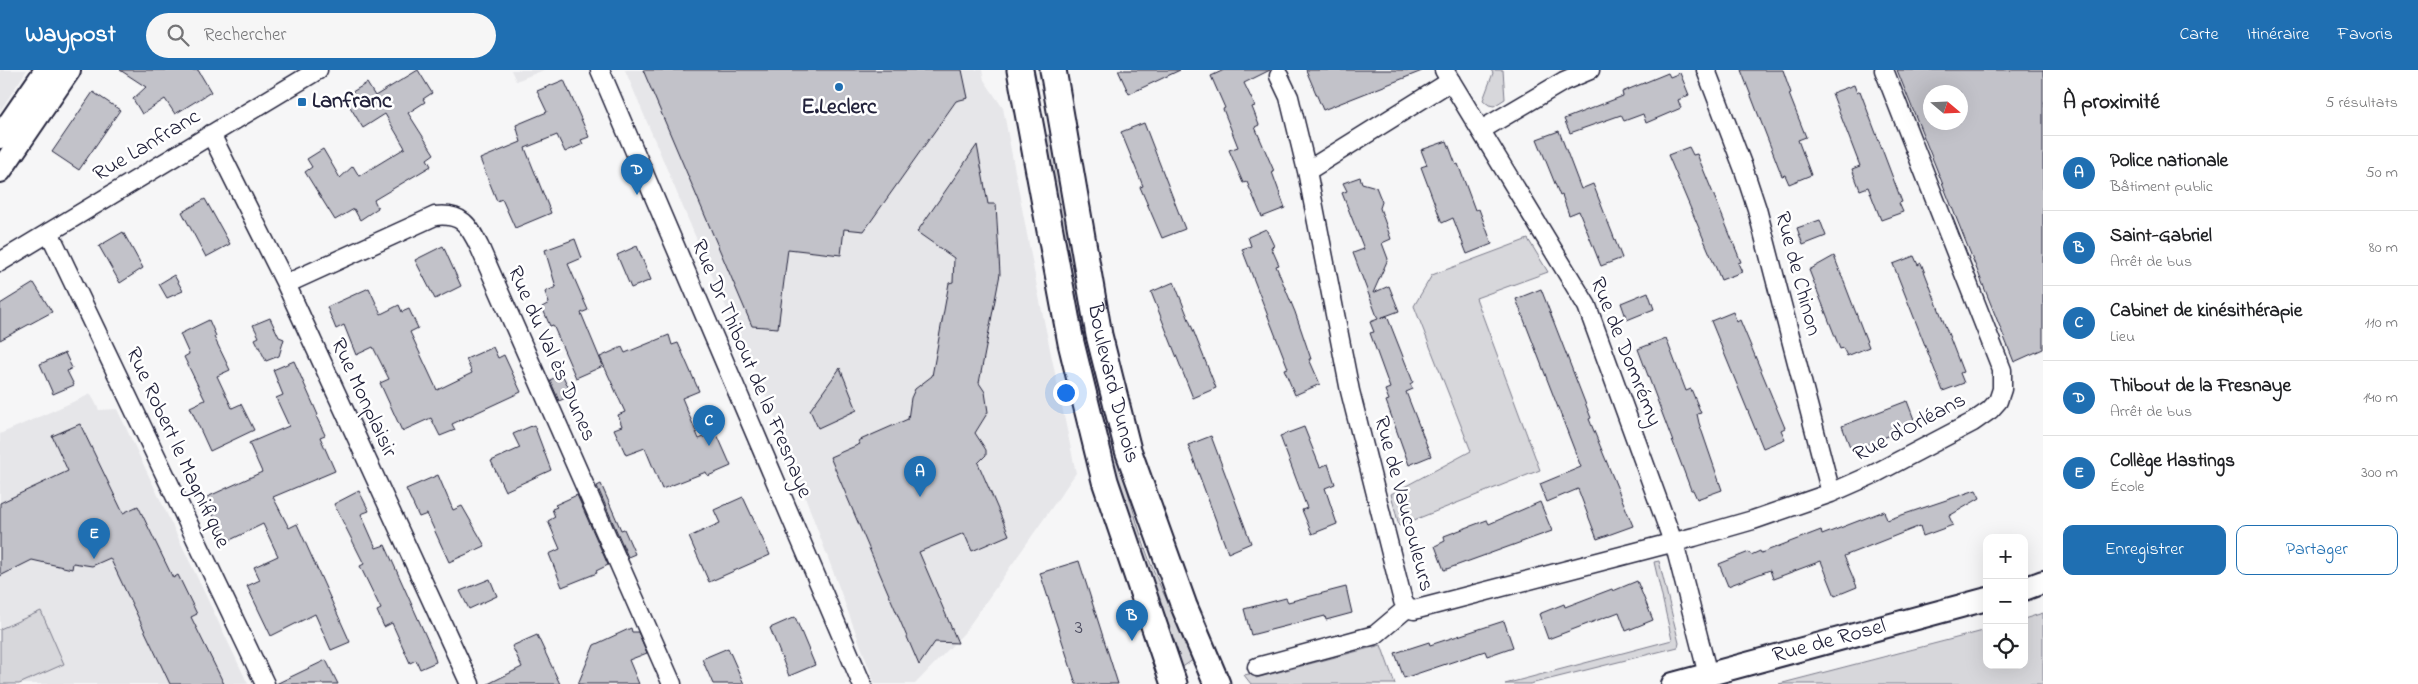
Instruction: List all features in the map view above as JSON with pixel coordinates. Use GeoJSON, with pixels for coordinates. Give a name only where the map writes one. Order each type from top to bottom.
{"type":"FeatureCollection","features":[{"type":"Feature","properties":{"kind":"main road","name":"Boulevard Dunois"},"geometry":{"type":"LineString","coordinates":[[1020,70],[1070,343],[1105,481],[1174,684]]}},
{"type":"Feature","properties":{"kind":"main road","name":"Boulevard Dunois"},"geometry":{"type":"LineString","coordinates":[[1053,70],[1099,335],[1128,450],[1184,606],[1217,684]]}},
{"type":"Feature","properties":{"kind":"street"},"geometry":{"type":"LineString","coordinates":[[0,137],[46,70]]}},
{"type":"Feature","properties":{"kind":"street"},"geometry":{"type":"LineString","coordinates":[[0,171],[68,70]]}},
{"type":"Feature","properties":{"kind":"street","name":"Rue Lanfranc"},"geometry":{"type":"LineString","coordinates":[[0,262],[318,70]]}},
{"type":"Feature","properties":{"kind":"street","name":"Rue Dr Thibout de la Fresnaye"},"geometry":{"type":"LineString","coordinates":[[600,70],[862,684]]}},
{"type":"Feature","properties":{"kind":"street"},"geometry":{"type":"LineString","coordinates":[[1481,130],[1564,81],[1590,70]]}},
{"type":"Feature","properties":{"kind":"street","name":"Rue de Chinon"},"geometry":{"type":"LineString","coordinates":[[1706,70],[1743,166],[1757,209],[1832,493]]}},
{"type":"Feature","properties":{"kind":"street","name":"Rue d'Orléans"},"geometry":{"type":"LineString","coordinates":[[1673,542],[1753,520],[1832,493],[1874,474],[1974,422],[1990,410],[1998,401],[2002,389],[2002,370],[1884,70]]}},
{"type":"Feature","properties":{"kind":"street","name":"Rue de Vaucouleurs"},"geometry":{"type":"LineString","coordinates":[[1279,76],[1289,97],[1307,171],[1350,392],[1403,601],[1407,608],[1414,610],[1673,542]]}},
{"type":"Feature","properties":{"kind":"street"},"geometry":{"type":"LineString","coordinates":[[1307,171],[1447,76]]}},
{"type":"Feature","properties":{"kind":"street","name":"Rue de Domrémy"},"geometry":{"type":"LineString","coordinates":[[1447,76],[1587,306],[1673,542],[1708,675]]}},
{"type":"Feature","properties":{"kind":"street","name":"Rue Monplaisir"},"geometry":{"type":"LineString","coordinates":[[211,134],[286,284],[470,684]]}},
{"type":"Feature","properties":{"kind":"street","name":"Rue du Val ès Dunes"},"geometry":{"type":"LineString","coordinates":[[286,284],[435,216],[458,217],[464,223],[480,248],[672,684]]}},
{"type":"Feature","properties":{"kind":"street","name":"Rue Robert le Magnifique"},"geometry":{"type":"LineString","coordinates":[[49,232],[265,684]]}},
{"type":"Feature","properties":{"kind":"street"},"geometry":{"type":"LineString","coordinates":[[2028,587],[2043,582]]}},
{"type":"Feature","properties":{"kind":"street","name":"Rue de Rosel"},"geometry":{"type":"LineString","coordinates":[[1672,684],[1983,600]]}},
{"type":"Feature","properties":{"kind":"street"},"geometry":{"type":"LineString","coordinates":[[1258,667],[1375,634],[1407,608]]}},
{"type":"Feature","properties":{"kind":"shaded area"},"geometry":{"type":"Polygon","coordinates":[[[0,70],[27,70],[0,111],[0,70]]]}},
{"type":"Feature","properties":{"kind":"shaded area"},"geometry":{"type":"Polygon","coordinates":[[[511,70],[544,70],[516,81],[511,70]]]}},
{"type":"Feature","properties":{"kind":"shaded area"},"geometry":{"type":"Polygon","coordinates":[[[625,70],[982,70],[984,80],[1003,108],[1038,292],[1076,473],[964,633],[915,684],[875,684],[778,424],[707,264],[625,70]]]}},
{"type":"Feature","properties":{"kind":"shaded area"},"geometry":{"type":"Polygon","coordinates":[[[1491,70],[1503,70],[1505,99],[1494,106],[1489,105],[1483,100],[1493,73],[1491,70]]]}},
{"type":"Feature","properties":{"kind":"shaded area"},"geometry":{"type":"Polygon","coordinates":[[[1053,134],[1093,343],[1116,446],[1145,548],[1156,576],[1196,658],[1178,670],[1149,589],[1092,397],[1041,137],[1053,134]]]}},
{"type":"Feature","properties":{"kind":"shaded area"},"geometry":{"type":"Polygon","coordinates":[[[1528,239],[1548,272],[1476,298],[1540,470],[1399,526],[1391,494],[1471,451],[1414,306],[1432,275],[1528,239]]]}},
{"type":"Feature","properties":{"kind":"shaded area"},"geometry":{"type":"Polygon","coordinates":[[[91,394],[99,410],[117,409],[248,684],[0,684],[0,434],[91,394]]]}},
{"type":"Feature","properties":{"kind":"shaded area"},"geometry":{"type":"Polygon","coordinates":[[[1659,561],[1679,643],[1678,647],[1530,684],[1505,684],[1672,640],[1654,562],[1659,561]]]}},
{"type":"Feature","properties":{"kind":"shaded area"},"geometry":{"type":"Polygon","coordinates":[[[41,611],[64,664],[19,684],[0,684],[0,629],[41,611]]]}},
{"type":"Feature","properties":{"kind":"shaded area"},"geometry":{"type":"Polygon","coordinates":[[[2043,613],[2043,684],[1779,684],[1983,631],[1983,669],[2028,669],[2028,618],[2043,613]]]}},
{"type":"Feature","properties":{"kind":"shaded area"},"geometry":{"type":"Polygon","coordinates":[[[1381,645],[1395,684],[1251,684],[1244,675],[1254,673],[1256,678],[1381,645]]]}},
{"type":"Feature","properties":{"kind":"building"},"geometry":{"type":"Polygon","coordinates":[[[120,70],[198,70],[211,92],[175,114],[165,99],[142,114],[133,99],[146,87],[120,70]]]}},
{"type":"Feature","properties":{"kind":"building"},"geometry":{"type":"Polygon","coordinates":[[[418,70],[432,93],[423,99],[425,102],[408,113],[434,154],[427,159],[431,166],[374,200],[378,208],[360,220],[354,209],[335,220],[305,172],[312,167],[307,159],[323,149],[340,178],[353,166],[359,176],[405,148],[385,114],[363,128],[344,97],[367,83],[375,96],[418,70]]]}},
{"type":"Feature","properties":{"kind":"building"},"geometry":{"type":"Polygon","coordinates":[[[643,70],[962,70],[968,98],[956,101],[864,231],[844,229],[841,255],[788,249],[778,328],[752,326],[643,70]]]}},
{"type":"Feature","properties":{"kind":"building"},"geometry":{"type":"Polygon","coordinates":[[[1118,70],[1180,70],[1129,94],[1118,70]]]}},
{"type":"Feature","properties":{"kind":"building"},"geometry":{"type":"Polygon","coordinates":[[[1224,70],[1270,70],[1244,83],[1255,106],[1252,107],[1259,125],[1255,127],[1274,171],[1272,172],[1285,208],[1262,217],[1247,182],[1243,183],[1229,150],[1238,147],[1223,109],[1225,108],[1211,76],[1224,70]]]}},
{"type":"Feature","properties":{"kind":"building"},"geometry":{"type":"Polygon","coordinates":[[[1306,70],[1422,70],[1422,71],[1323,110],[1306,70]]]}},
{"type":"Feature","properties":{"kind":"building"},"geometry":{"type":"Polygon","coordinates":[[[1741,70],[1783,70],[1791,93],[1789,94],[1806,137],[1798,140],[1811,175],[1789,184],[1785,175],[1782,176],[1741,70]]]}},
{"type":"Feature","properties":{"kind":"building"},"geometry":{"type":"Polygon","coordinates":[[[1897,70],[2043,70],[2043,349],[2014,362],[1897,70]]]}},
{"type":"Feature","properties":{"kind":"building"},"geometry":{"type":"Polygon","coordinates":[[[1668,73],[1670,77],[1680,73],[1689,95],[1678,100],[1681,108],[1646,123],[1643,114],[1624,121],[1621,115],[1570,133],[1564,119],[1623,96],[1622,92],[1668,73]]]}},
{"type":"Feature","properties":{"kind":"building"},"geometry":{"type":"Polygon","coordinates":[[[564,80],[589,137],[581,140],[583,144],[565,152],[557,135],[525,148],[551,213],[515,228],[502,199],[497,201],[480,159],[521,142],[516,125],[547,112],[537,91],[564,80]]]}},
{"type":"Feature","properties":{"kind":"building"},"geometry":{"type":"Polygon","coordinates":[[[1854,85],[1857,93],[1860,91],[1902,202],[1899,203],[1903,212],[1881,220],[1868,187],[1860,190],[1852,169],[1860,166],[1832,93],[1854,85]]]}},
{"type":"Feature","properties":{"kind":"building"},"geometry":{"type":"Polygon","coordinates":[[[93,92],[120,110],[79,170],[52,152],[93,92]]]}},
{"type":"Feature","properties":{"kind":"building"},"geometry":{"type":"Polygon","coordinates":[[[1144,123],[1185,229],[1162,238],[1140,187],[1143,186],[1121,132],[1144,123]]]}},
{"type":"Feature","properties":{"kind":"building"},"geometry":{"type":"Polygon","coordinates":[[[1559,131],[1581,189],[1593,184],[1622,258],[1601,266],[1579,211],[1569,215],[1537,139],[1559,131]]]}},
{"type":"Feature","properties":{"kind":"building"},"geometry":{"type":"Polygon","coordinates":[[[1447,141],[1456,165],[1458,164],[1475,210],[1479,209],[1492,244],[1467,254],[1453,218],[1442,223],[1421,167],[1427,165],[1421,150],[1447,141]]]}},
{"type":"Feature","properties":{"kind":"building"},"geometry":{"type":"Polygon","coordinates":[[[977,145],[988,204],[996,204],[1000,274],[979,383],[985,392],[988,412],[975,433],[986,450],[986,455],[978,463],[1009,535],[972,551],[964,533],[919,552],[958,643],[935,642],[919,665],[830,457],[860,444],[858,441],[908,419],[911,398],[915,389],[932,376],[949,283],[953,282],[954,258],[917,232],[977,145]]]}},
{"type":"Feature","properties":{"kind":"building"},"geometry":{"type":"Polygon","coordinates":[[[1689,147],[1693,155],[1697,154],[1741,262],[1738,263],[1742,272],[1721,280],[1668,155],[1689,147]]]}},
{"type":"Feature","properties":{"kind":"building"},"geometry":{"type":"Polygon","coordinates":[[[1360,177],[1362,183],[1376,187],[1382,202],[1380,208],[1391,239],[1382,243],[1388,259],[1373,293],[1389,286],[1399,311],[1380,318],[1387,316],[1413,382],[1410,384],[1413,389],[1406,392],[1431,456],[1409,465],[1386,401],[1389,400],[1385,390],[1390,388],[1370,333],[1374,332],[1370,322],[1378,319],[1353,253],[1364,249],[1342,193],[1347,191],[1343,183],[1360,177]]]}},
{"type":"Feature","properties":{"kind":"building"},"geometry":{"type":"Polygon","coordinates":[[[205,199],[230,244],[206,257],[182,212],[205,199]]]}},
{"type":"Feature","properties":{"kind":"building"},"geometry":{"type":"Polygon","coordinates":[[[1820,220],[1826,236],[1803,245],[1797,228],[1820,220]]]}},
{"type":"Feature","properties":{"kind":"building"},"geometry":{"type":"Polygon","coordinates":[[[1266,229],[1274,246],[1271,247],[1279,265],[1276,266],[1295,312],[1311,359],[1309,359],[1320,384],[1295,395],[1284,369],[1288,368],[1242,249],[1251,246],[1248,237],[1266,229]]]}},
{"type":"Feature","properties":{"kind":"building"},"geometry":{"type":"Polygon","coordinates":[[[123,232],[143,268],[120,283],[99,246],[123,232]]]}},
{"type":"Feature","properties":{"kind":"building"},"geometry":{"type":"Polygon","coordinates":[[[575,239],[582,258],[568,264],[588,310],[581,313],[603,366],[576,378],[553,325],[550,326],[542,307],[549,303],[545,292],[556,287],[545,250],[575,239]]]}},
{"type":"Feature","properties":{"kind":"building"},"geometry":{"type":"Polygon","coordinates":[[[443,246],[461,286],[435,299],[415,260],[443,246]]]}},
{"type":"Feature","properties":{"kind":"building"},"geometry":{"type":"Polygon","coordinates":[[[637,246],[651,280],[631,288],[617,255],[637,246]]]}},
{"type":"Feature","properties":{"kind":"building"},"geometry":{"type":"Polygon","coordinates":[[[1834,256],[1869,347],[1847,356],[1843,348],[1840,349],[1809,270],[1834,256]]]}},
{"type":"Feature","properties":{"kind":"building"},"geometry":{"type":"Polygon","coordinates":[[[1914,256],[1918,265],[1921,263],[1963,372],[1960,373],[1964,383],[1943,391],[1893,264],[1914,256]]]}},
{"type":"Feature","properties":{"kind":"building"},"geometry":{"type":"Polygon","coordinates":[[[174,275],[183,291],[167,298],[159,284],[174,275]]]}},
{"type":"Feature","properties":{"kind":"building"},"geometry":{"type":"Polygon","coordinates":[[[1174,282],[1216,388],[1193,398],[1151,292],[1174,282]]]}},
{"type":"Feature","properties":{"kind":"building"},"geometry":{"type":"Polygon","coordinates":[[[34,283],[52,312],[0,340],[0,304],[34,283]]]}},
{"type":"Feature","properties":{"kind":"building"},"geometry":{"type":"Polygon","coordinates":[[[369,288],[381,314],[399,305],[402,312],[409,309],[418,328],[410,332],[437,390],[472,373],[466,359],[493,347],[498,358],[504,355],[521,392],[452,424],[455,430],[440,436],[431,418],[402,431],[380,383],[389,379],[373,347],[356,355],[344,325],[336,329],[327,307],[369,288]]]}},
{"type":"Feature","properties":{"kind":"building"},"geometry":{"type":"Polygon","coordinates":[[[1541,289],[1591,418],[1589,419],[1633,526],[1597,539],[1578,489],[1547,502],[1540,484],[1581,467],[1516,299],[1541,289]]]}},
{"type":"Feature","properties":{"kind":"building"},"geometry":{"type":"Polygon","coordinates":[[[1648,292],[1654,309],[1627,320],[1621,303],[1648,292]]]}},
{"type":"Feature","properties":{"kind":"building"},"geometry":{"type":"Polygon","coordinates":[[[1733,312],[1737,322],[1740,320],[1785,428],[1781,430],[1785,439],[1763,448],[1711,321],[1733,312]]]}},
{"type":"Feature","properties":{"kind":"building"},"geometry":{"type":"Polygon","coordinates":[[[270,318],[279,337],[284,339],[279,356],[266,361],[255,339],[259,337],[253,325],[270,318]]]}},
{"type":"Feature","properties":{"kind":"building"},"geometry":{"type":"Polygon","coordinates":[[[209,320],[216,336],[214,337],[230,370],[217,376],[232,408],[241,404],[254,430],[210,451],[190,407],[205,400],[184,357],[189,354],[180,334],[209,320]]]}},
{"type":"Feature","properties":{"kind":"building"},"geometry":{"type":"Polygon","coordinates":[[[669,335],[672,345],[678,343],[699,391],[682,398],[699,439],[716,432],[731,466],[708,476],[706,472],[662,489],[645,448],[626,455],[614,429],[622,426],[618,415],[625,412],[600,357],[622,347],[625,353],[669,335]]]}},
{"type":"Feature","properties":{"kind":"building"},"geometry":{"type":"Polygon","coordinates":[[[1666,338],[1686,391],[1691,389],[1701,413],[1697,414],[1699,423],[1722,490],[1697,499],[1693,490],[1691,490],[1638,349],[1666,338]]]}},
{"type":"Feature","properties":{"kind":"building"},"geometry":{"type":"Polygon","coordinates":[[[65,353],[72,368],[67,371],[74,385],[53,394],[40,364],[65,353]]]}},
{"type":"Feature","properties":{"kind":"building"},"geometry":{"type":"Polygon","coordinates":[[[294,361],[318,415],[316,416],[325,435],[320,437],[335,471],[273,497],[289,528],[297,524],[350,642],[331,650],[315,614],[271,636],[247,586],[260,580],[254,567],[278,556],[263,524],[226,542],[205,498],[262,472],[249,443],[289,426],[276,398],[283,395],[273,370],[294,361]]]}},
{"type":"Feature","properties":{"kind":"building"},"geometry":{"type":"Polygon","coordinates":[[[840,368],[857,410],[818,428],[810,410],[840,368]]]}},
{"type":"Feature","properties":{"kind":"building"},"geometry":{"type":"Polygon","coordinates":[[[562,374],[572,395],[559,401],[550,380],[562,374]]]}},
{"type":"Feature","properties":{"kind":"building"},"geometry":{"type":"Polygon","coordinates":[[[1907,401],[1915,422],[1905,426],[1906,429],[1860,447],[1859,444],[1850,447],[1842,426],[1907,401]]]}},
{"type":"Feature","properties":{"kind":"building"},"geometry":{"type":"Polygon","coordinates":[[[80,424],[123,513],[138,506],[173,578],[178,575],[197,614],[191,617],[224,684],[170,684],[110,558],[92,566],[73,563],[72,569],[32,560],[0,576],[0,503],[68,471],[52,436],[80,424]]]}},
{"type":"Feature","properties":{"kind":"building"},"geometry":{"type":"Polygon","coordinates":[[[534,425],[551,470],[505,491],[491,461],[520,448],[513,434],[534,425]]]}},
{"type":"Feature","properties":{"kind":"building"},"geometry":{"type":"Polygon","coordinates":[[[1304,427],[1320,467],[1328,464],[1335,484],[1325,488],[1337,524],[1312,534],[1302,510],[1307,508],[1280,436],[1304,427]]]}},
{"type":"Feature","properties":{"kind":"building"},"geometry":{"type":"Polygon","coordinates":[[[1211,436],[1251,543],[1228,553],[1188,445],[1211,436]]]}},
{"type":"Feature","properties":{"kind":"building"},"geometry":{"type":"Polygon","coordinates":[[[438,475],[453,510],[462,506],[485,546],[449,562],[427,514],[419,517],[406,489],[438,475]]]}},
{"type":"Feature","properties":{"kind":"building"},"geometry":{"type":"Polygon","coordinates":[[[601,484],[621,530],[624,529],[635,554],[628,557],[597,486],[601,484]]]}},
{"type":"Feature","properties":{"kind":"building"},"geometry":{"type":"Polygon","coordinates":[[[1976,490],[1980,498],[1949,516],[1953,525],[1923,536],[1920,526],[1844,556],[1857,587],[1835,596],[1821,561],[1773,579],[1770,570],[1728,586],[1719,564],[1749,552],[1751,555],[1760,551],[1761,553],[1821,530],[1822,535],[1884,511],[1887,520],[1976,490]]]}},
{"type":"Feature","properties":{"kind":"building"},"geometry":{"type":"Polygon","coordinates":[[[359,491],[369,511],[361,514],[376,548],[385,545],[433,652],[436,662],[420,669],[416,660],[410,663],[392,623],[384,627],[377,611],[381,609],[360,566],[364,564],[334,504],[359,491]]]}},
{"type":"Feature","properties":{"kind":"building"},"geometry":{"type":"Polygon","coordinates":[[[577,495],[608,565],[596,571],[597,573],[562,587],[549,554],[560,549],[548,521],[555,517],[552,509],[557,507],[555,505],[577,495]]]}},
{"type":"Feature","properties":{"kind":"building"},"geometry":{"type":"Polygon","coordinates":[[[743,497],[770,555],[709,582],[689,537],[720,523],[714,510],[743,497]]]}},
{"type":"Feature","properties":{"kind":"building"},"geometry":{"type":"Polygon","coordinates":[[[1540,502],[1552,531],[1444,570],[1435,546],[1445,541],[1444,536],[1487,520],[1489,524],[1540,502]]]}},
{"type":"Feature","properties":{"kind":"building"},"geometry":{"type":"Polygon","coordinates":[[[1079,561],[1118,684],[1076,684],[1040,573],[1079,561]]]}},
{"type":"Feature","properties":{"kind":"building"},"geometry":{"type":"Polygon","coordinates":[[[490,579],[497,596],[469,609],[460,591],[490,579]]]}},
{"type":"Feature","properties":{"kind":"building"},"geometry":{"type":"Polygon","coordinates":[[[1637,581],[1653,620],[1626,631],[1619,612],[1548,639],[1539,614],[1564,604],[1565,607],[1612,589],[1613,591],[1637,581]]]}},
{"type":"Feature","properties":{"kind":"building"},"geometry":{"type":"Polygon","coordinates":[[[1346,587],[1352,613],[1326,620],[1325,616],[1251,635],[1244,609],[1286,598],[1288,602],[1346,587]]]}},
{"type":"Feature","properties":{"kind":"building"},"geometry":{"type":"Polygon","coordinates":[[[795,617],[815,665],[789,676],[770,628],[795,617]]]}},
{"type":"Feature","properties":{"kind":"building"},"geometry":{"type":"Polygon","coordinates":[[[1504,621],[1513,647],[1487,656],[1485,651],[1404,678],[1395,653],[1429,642],[1430,645],[1504,621]]]}},
{"type":"Feature","properties":{"kind":"building"},"geometry":{"type":"Polygon","coordinates":[[[631,628],[632,632],[638,632],[647,653],[629,660],[639,684],[578,684],[594,645],[631,628]]]}},
{"type":"Feature","properties":{"kind":"building"},"geometry":{"type":"Polygon","coordinates":[[[537,635],[560,684],[488,684],[522,667],[512,646],[537,635]]]}},
{"type":"Feature","properties":{"kind":"building"},"geometry":{"type":"Polygon","coordinates":[[[728,648],[744,684],[713,684],[702,659],[728,648]]]}},
{"type":"Feature","properties":{"kind":"building"},"geometry":{"type":"Polygon","coordinates":[[[326,660],[338,684],[276,684],[326,660]]]}},
{"type":"Feature","properties":{"kind":"place","name":"E.Leclerc"},"geometry":{"type":"Point","coordinates":[839,87]}},
{"type":"Feature","properties":{"kind":"place","name":"Lanfranc"},"geometry":{"type":"Point","coordinates":[302,102]}},
{"type":"Feature","properties":{"kind":"place","name":"Thibout de la Fresnaye"},"geometry":{"type":"Point","coordinates":[637,195]}},
{"type":"Feature","properties":{"kind":"place","name":"Cabinet de kinésithérapie"},"geometry":{"type":"Point","coordinates":[709,446]}},
{"type":"Feature","properties":{"kind":"place","name":"Police nationale"},"geometry":{"type":"Point","coordinates":[920,497]}},
{"type":"Feature","properties":{"kind":"place","name":"Collège Hastings"},"geometry":{"type":"Point","coordinates":[94,559]}},
{"type":"Feature","properties":{"kind":"place","name":"Saint-Gabriel"},"geometry":{"type":"Point","coordinates":[1132,641]}}]}
